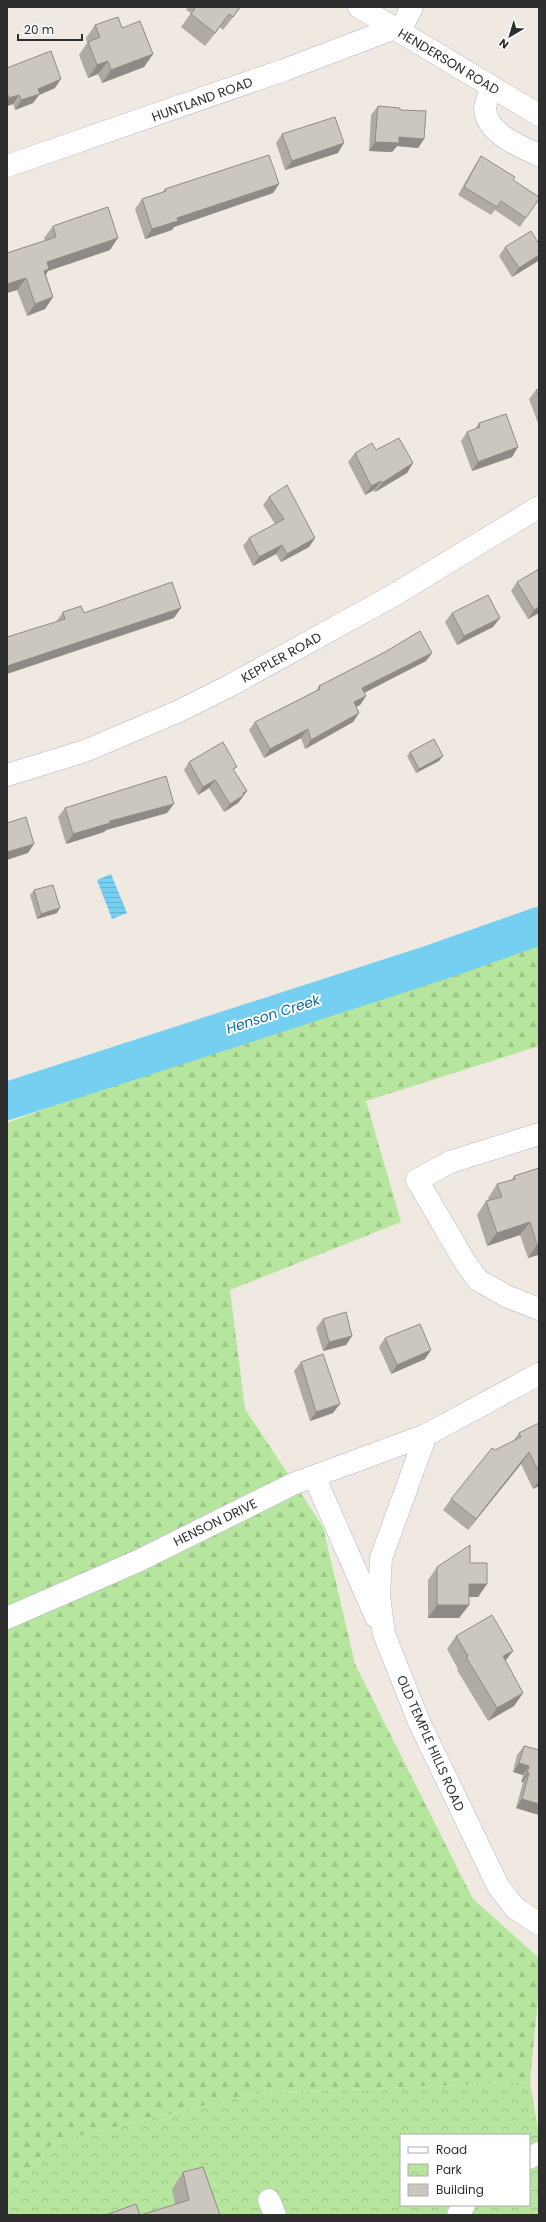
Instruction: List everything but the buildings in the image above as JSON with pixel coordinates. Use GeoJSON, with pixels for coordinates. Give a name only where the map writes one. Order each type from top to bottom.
{"type":"FeatureCollection","features":[{"type":"Feature","properties":{"kind":"street","name":"HENDERSON ROAD"},"geometry":{"type":"LineString","coordinates":[[359,7],[539,115]]}},
{"type":"Feature","properties":{"kind":"street"},"geometry":{"type":"LineString","coordinates":[[397,29],[412,7]]}},
{"type":"Feature","properties":{"kind":"street","name":"HUNTLAND ROAD"},"geometry":{"type":"LineString","coordinates":[[7,166],[196,101],[397,29]]}},
{"type":"Feature","properties":{"kind":"street"},"geometry":{"type":"LineString","coordinates":[[492,87],[485,107],[487,118],[496,130],[514,143],[539,155]]}},
{"type":"Feature","properties":{"kind":"street","name":"KEPPLER ROAD"},"geometry":{"type":"LineString","coordinates":[[7,776],[85,751],[192,704],[394,595],[539,507]]}},
{"type":"Feature","properties":{"kind":"street"},"geometry":{"type":"LineString","coordinates":[[539,1134],[450,1162],[417,1180],[465,1262],[478,1280],[506,1296],[539,1309]]}},
{"type":"Feature","properties":{"kind":"street"},"geometry":{"type":"LineString","coordinates":[[426,1435],[539,1374]]}},
{"type":"Feature","properties":{"kind":"street","name":"HENSON DRIVE"},"geometry":{"type":"LineString","coordinates":[[7,1618],[138,1561],[212,1523],[314,1476],[426,1435]]}},
{"type":"Feature","properties":{"kind":"street","name":"OLD TEMPLE HILLS ROAD"},"geometry":{"type":"LineString","coordinates":[[426,1435],[381,1558],[379,1596],[384,1634],[419,1722],[498,1886],[515,1908],[539,1924]]}},
{"type":"Feature","properties":{"kind":"street"},"geometry":{"type":"LineString","coordinates":[[314,1476],[384,1634]]}},
{"type":"Feature","properties":{"kind":"street"},"geometry":{"type":"LineString","coordinates":[[530,2158],[539,2153]]}},
{"type":"Feature","properties":{"kind":"street"},"geometry":{"type":"LineString","coordinates":[[458,2215],[463,2206]]}},
{"type":"Feature","properties":{"kind":"green space"},"geometry":{"type":"Polygon","coordinates":[[[539,925],[539,1046],[366,1101],[401,1222],[230,1290],[245,1409],[323,1527],[355,1664],[473,1899],[539,1958],[539,1989],[530,2082],[252,2094],[54,2142],[7,2196],[7,1123],[539,925]]]}},
{"type":"Feature","properties":{"kind":"green space"},"geometry":{"type":"Polygon","coordinates":[[[530,2082],[539,2135],[539,2215],[7,2215],[7,2196],[54,2142],[252,2094],[530,2082]]]}},
{"type":"Feature","properties":{"kind":"water"},"geometry":{"type":"Polygon","coordinates":[[[111,874],[127,913],[112,919],[97,880],[111,874]]]}},
{"type":"Feature","properties":{"kind":"waterway","name":"Henson Creek"},"geometry":{"type":"LineString","coordinates":[[7,1101],[437,962],[539,926]]}}]}
